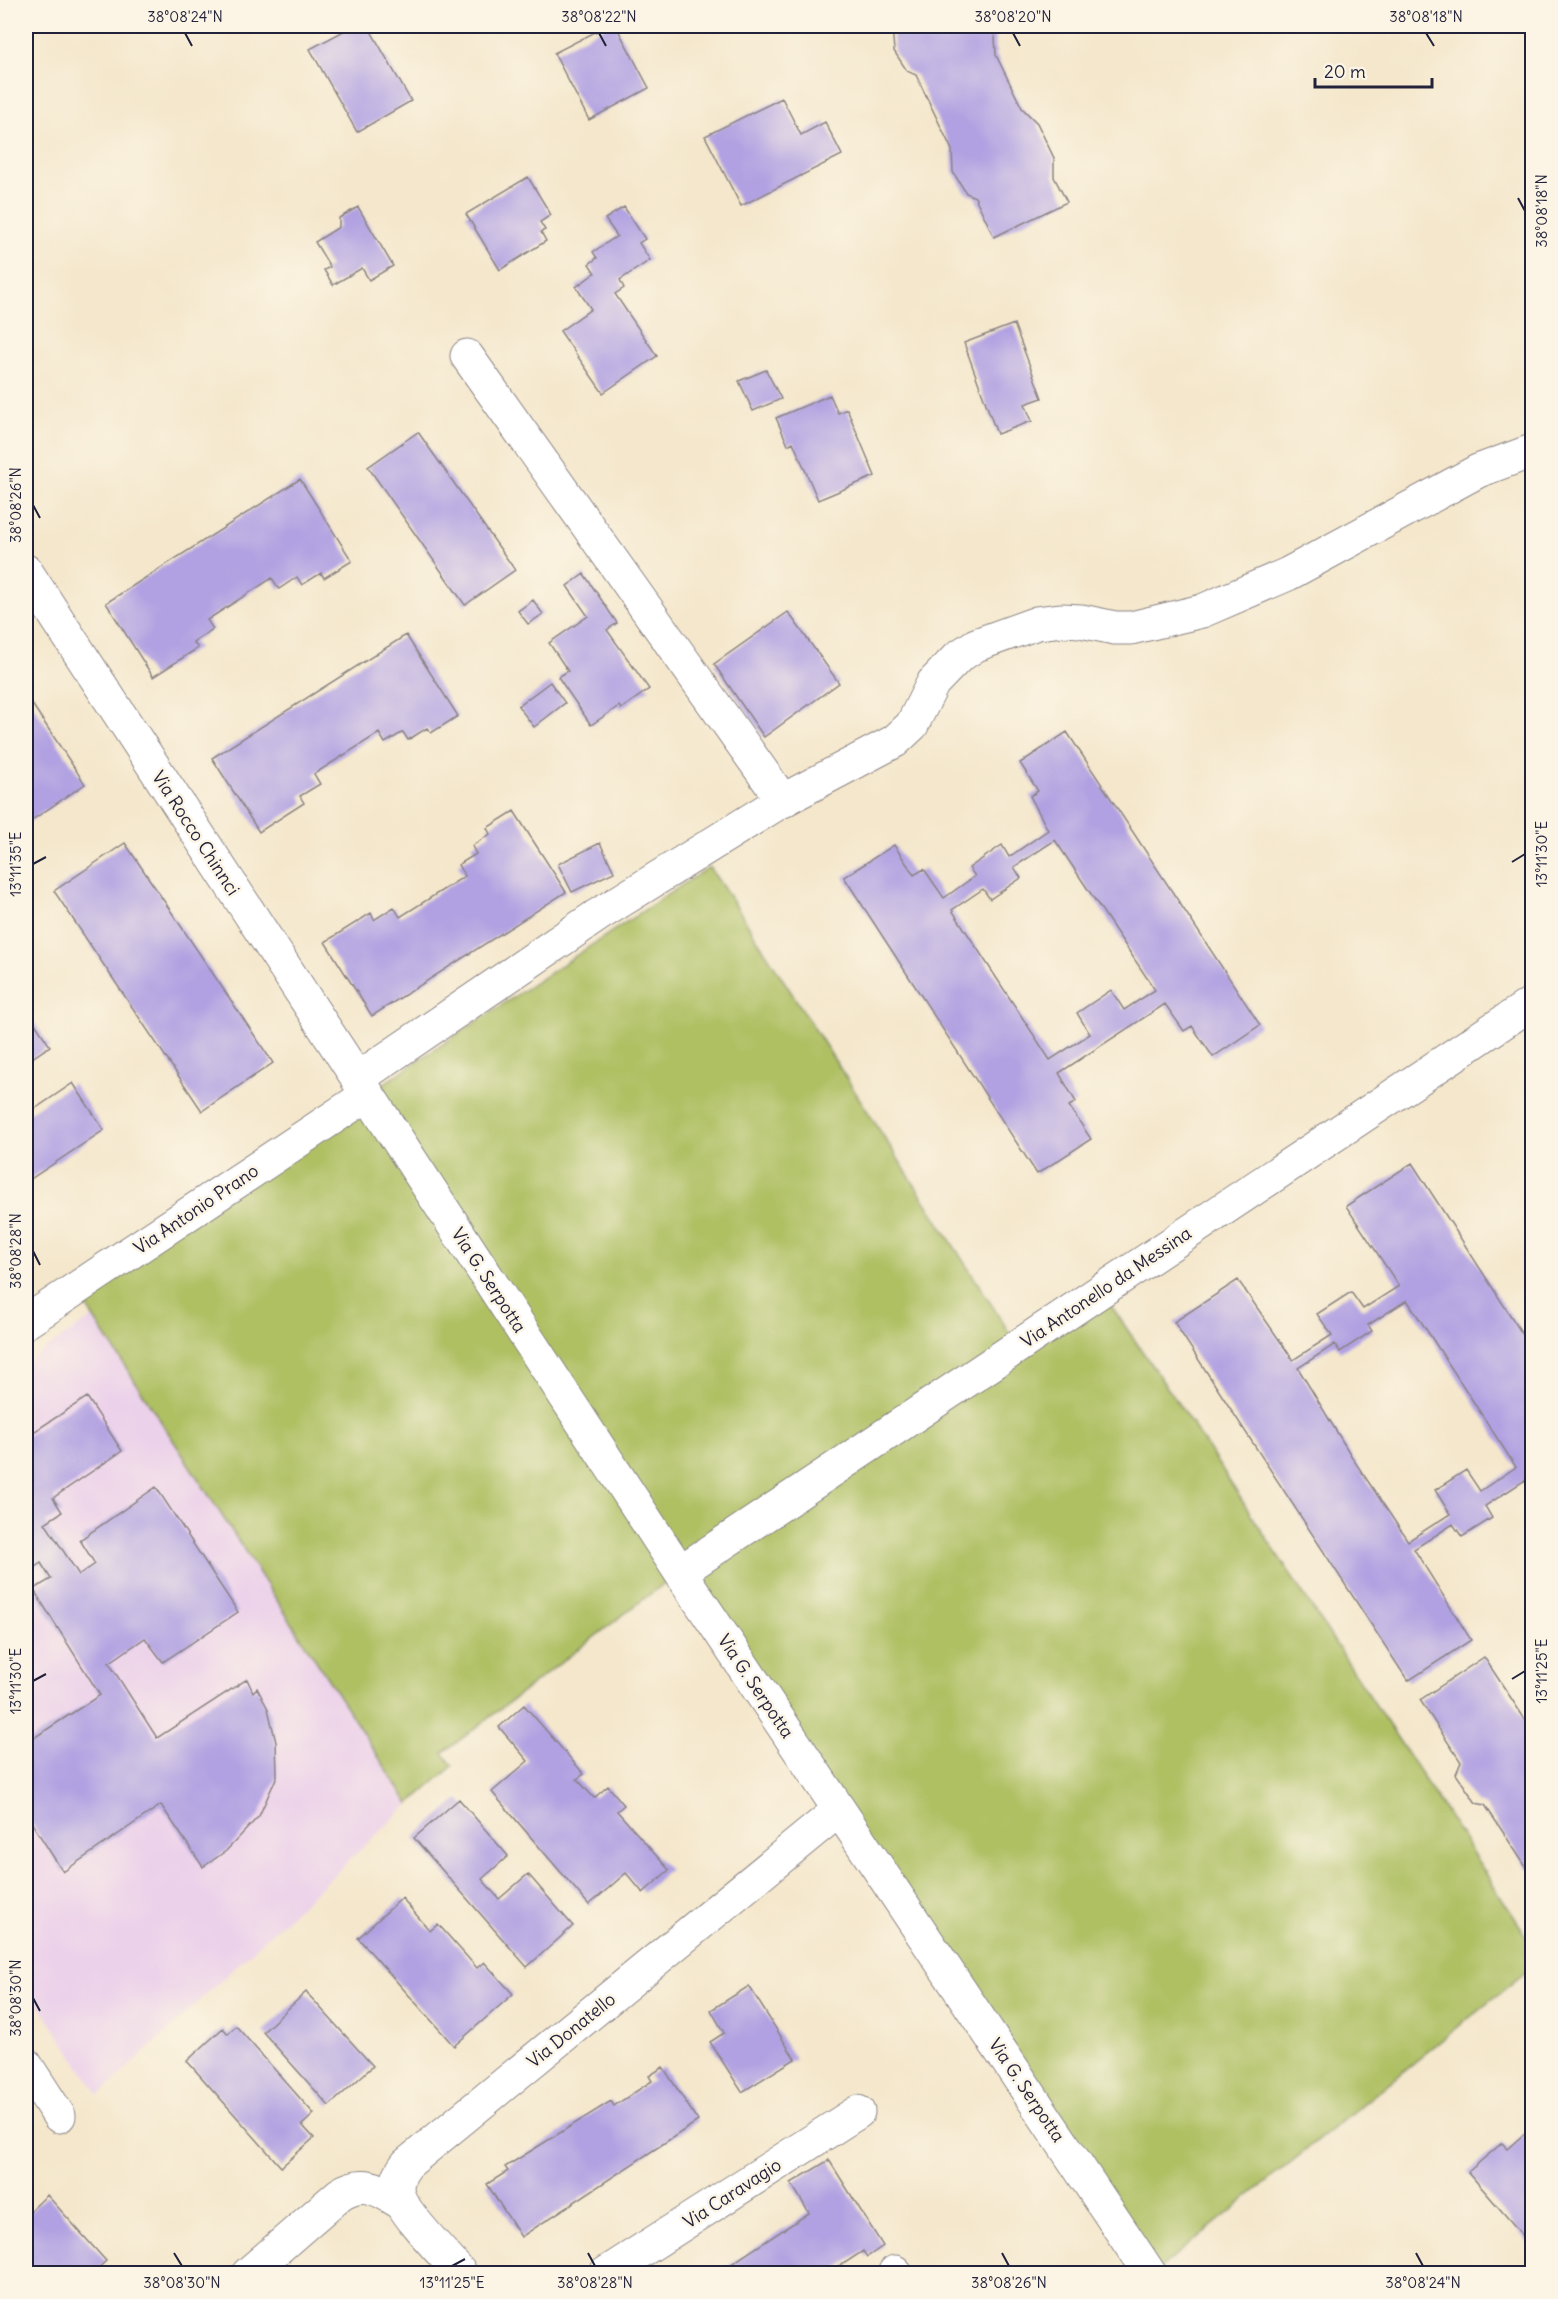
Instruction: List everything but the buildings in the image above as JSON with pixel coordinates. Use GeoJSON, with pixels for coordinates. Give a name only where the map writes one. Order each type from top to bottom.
{"type":"FeatureCollection","features":[{"type":"Feature","properties":{"kind":"street"},"geometry":{"type":"LineString","coordinates":[[467,356],[783,801]]}},
{"type":"Feature","properties":{"kind":"street","name":"Via Antonio Prano"},"geometry":{"type":"LineString","coordinates":[[26,1322],[362,1087],[598,915],[783,801],[895,741],[912,725],[933,683],[958,657],[976,645],[1036,623],[1062,620],[1081,621],[1115,628],[1131,628],[1202,611],[1288,574],[1478,471],[1533,451]]}},
{"type":"Feature","properties":{"kind":"street","name":"Via Rocco Chinnci"},"geometry":{"type":"LineString","coordinates":[[26,571],[362,1087]]}},
{"type":"Feature","properties":{"kind":"street","name":"Via Antonello da Messina"},"geometry":{"type":"LineString","coordinates":[[680,1572],[1533,1003]]}},
{"type":"Feature","properties":{"kind":"street","name":"Via G. Serpotta"},"geometry":{"type":"LineString","coordinates":[[362,1087],[680,1572],[1150,2274]]}},
{"type":"Feature","properties":{"kind":"street","name":"Via Donatello"},"geometry":{"type":"LineString","coordinates":[[401,2203],[397,2182],[400,2172],[407,2164],[839,1810]]}},
{"type":"Feature","properties":{"kind":"street"},"geometry":{"type":"LineString","coordinates":[[26,2065],[59,2116]]}},
{"type":"Feature","properties":{"kind":"street","name":"Via Caravagio"},"geometry":{"type":"LineString","coordinates":[[606,2274],[858,2112]]}},
{"type":"Feature","properties":{"kind":"street"},"geometry":{"type":"LineString","coordinates":[[248,2274],[340,2194],[362,2185],[382,2191],[401,2203],[462,2274]]}},
{"type":"Feature","properties":{"kind":"shaded area"},"geometry":{"type":"Polygon","coordinates":[[[93,1317],[409,1804],[99,2095],[26,1986],[26,1362],[93,1317]]]}},
{"type":"Feature","properties":{"kind":"green space"},"geometry":{"type":"Polygon","coordinates":[[[709,867],[1018,1346],[1101,1291],[1192,1424],[1532,1944],[1532,1967],[1154,2273],[679,1572],[443,1753],[453,1766],[409,1804],[75,1289],[709,867]]]}}]}
